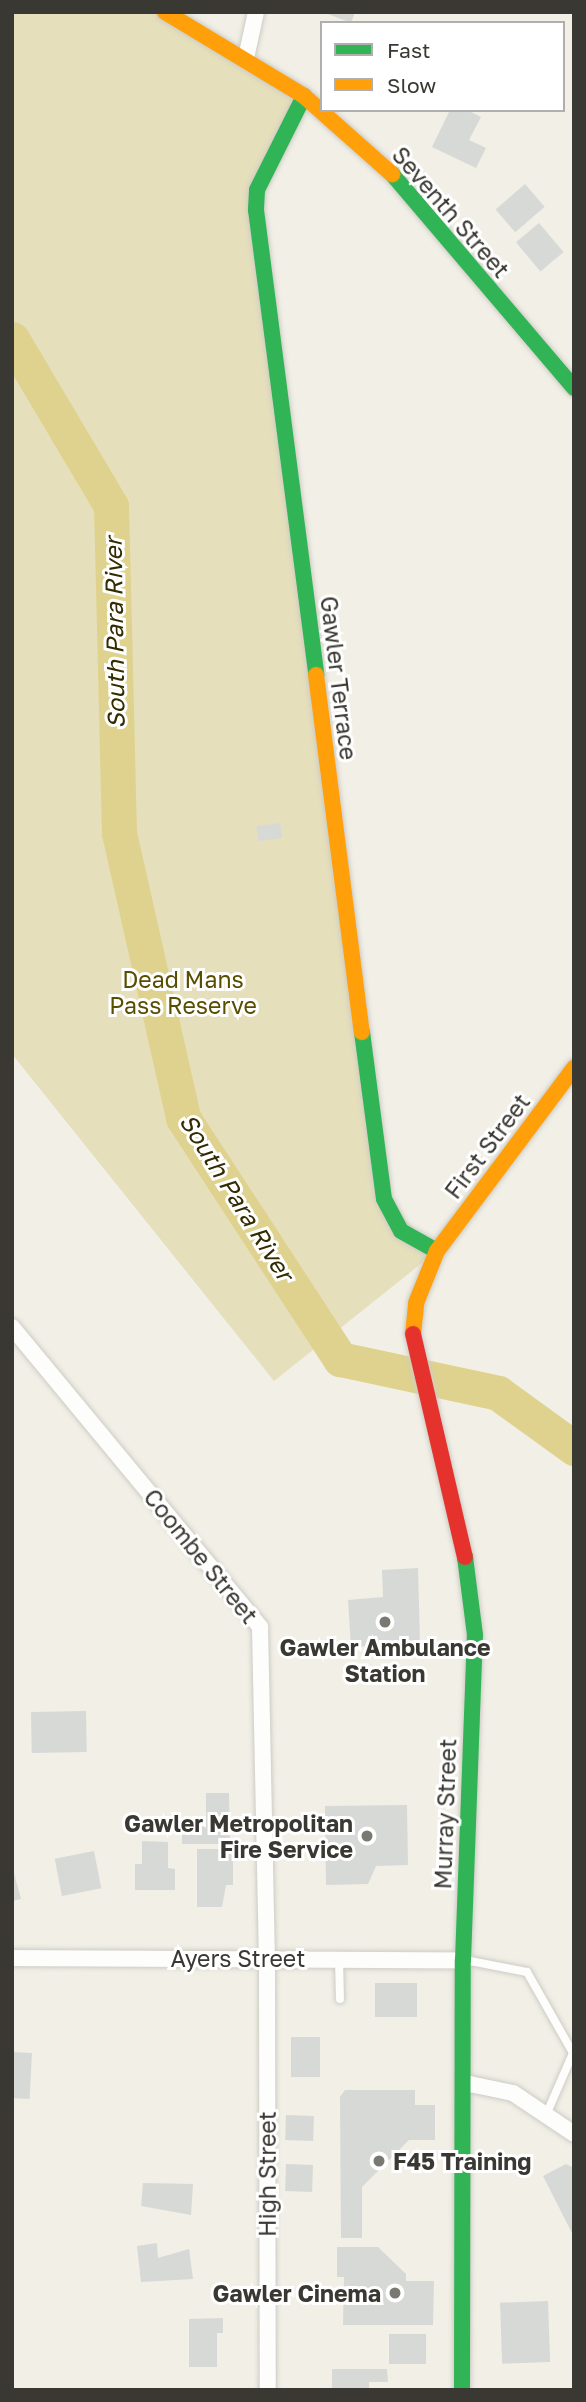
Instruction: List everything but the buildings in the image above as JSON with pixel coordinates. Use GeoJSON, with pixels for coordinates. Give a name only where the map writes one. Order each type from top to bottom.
{"type":"FeatureCollection","features":[{"type":"Feature","properties":{"kind":"street","name":"Seventh Street"},"geometry":{"type":"LineString","coordinates":[[165,12],[246,58],[304,96],[320,110]]}},
{"type":"Feature","properties":{"kind":"street"},"geometry":{"type":"LineString","coordinates":[[246,58],[256,12]]}},
{"type":"Feature","properties":{"kind":"street","name":"Gawler Terrace"},"geometry":{"type":"LineString","coordinates":[[304,96],[257,190],[256,210],[384,1199],[401,1231],[437,1251]]}},
{"type":"Feature","properties":{"kind":"street","name":"Seventh Street"},"geometry":{"type":"LineString","coordinates":[[322,112],[396,177],[574,388]]}},
{"type":"Feature","properties":{"kind":"street","name":"First Street"},"geometry":{"type":"LineString","coordinates":[[437,1251],[574,1068]]}},
{"type":"Feature","properties":{"kind":"street","name":"Murray Street"},"geometry":{"type":"LineString","coordinates":[[437,1251],[416,1303],[417,1363],[472,1586],[475,1635],[463,1960],[465,2083],[462,2390]]}},
{"type":"Feature","properties":{"kind":"street","name":"Coombe Street"},"geometry":{"type":"LineString","coordinates":[[12,1327],[260,1627],[267,1958]]}},
{"type":"Feature","properties":{"kind":"street","name":"Ayers Street"},"geometry":{"type":"LineString","coordinates":[[12,1958],[463,1960]]}},
{"type":"Feature","properties":{"kind":"street","name":"High Street"},"geometry":{"type":"LineString","coordinates":[[267,1958],[268,2390]]}},
{"type":"Feature","properties":{"kind":"street"},"geometry":{"type":"LineString","coordinates":[[465,2083],[513,2093],[574,2134]]}},
{"type":"Feature","properties":{"kind":"lane"},"geometry":{"type":"LineString","coordinates":[[339,1958],[340,1999]]}},
{"type":"Feature","properties":{"kind":"lane"},"geometry":{"type":"LineString","coordinates":[[463,1960],[527,1972],[573,2053],[546,2115]]}},
{"type":"Feature","properties":{"kind":"green space","name":"Dead Mans Pass Reserve"},"geometry":{"type":"Polygon","coordinates":[[[12,12],[165,12],[304,96],[257,190],[384,1199],[437,1251],[274,1381],[12,1054],[12,12]]]}},
{"type":"Feature","properties":{"kind":"waterway","name":"South Para River"},"geometry":{"type":"LineString","coordinates":[[12,339],[111,506],[119,833],[183,1118],[340,1359],[498,1393],[574,1448]]}},
{"type":"Feature","properties":{"kind":"traffic: fast"},"geometry":{"type":"LineString","coordinates":[[304,96],[257,190],[256,210],[316,675]]}},
{"type":"Feature","properties":{"kind":"traffic: fast"},"geometry":{"type":"LineString","coordinates":[[392,174],[574,388]]}},
{"type":"Feature","properties":{"kind":"traffic: fast"},"geometry":{"type":"LineString","coordinates":[[362,1032],[384,1199],[401,1231],[437,1251]]}},
{"type":"Feature","properties":{"kind":"traffic: fast"},"geometry":{"type":"LineString","coordinates":[[462,2390],[463,1960],[475,1635],[465,1557]]}},
{"type":"Feature","properties":{"kind":"traffic: slow"},"geometry":{"type":"LineString","coordinates":[[165,12],[304,96],[320,110]]}},
{"type":"Feature","properties":{"kind":"traffic: slow"},"geometry":{"type":"LineString","coordinates":[[322,112],[392,174]]}},
{"type":"Feature","properties":{"kind":"traffic: slow"},"geometry":{"type":"LineString","coordinates":[[316,675],[362,1032]]}},
{"type":"Feature","properties":{"kind":"traffic: slow"},"geometry":{"type":"LineString","coordinates":[[413,1334],[416,1303],[437,1251],[574,1068]]}},
{"type":"Feature","properties":{"kind":"traffic: jam"},"geometry":{"type":"LineString","coordinates":[[413,1334],[465,1557]]}},
{"type":"Feature","properties":{"kind":"place","name":"Gawler Ambulance Station"},"geometry":{"type":"Point","coordinates":[385,1622]}},
{"type":"Feature","properties":{"kind":"place","name":"Gawler Metropolitan Fire Service"},"geometry":{"type":"Point","coordinates":[367,1836]}},
{"type":"Feature","properties":{"kind":"place","name":"F45 Training"},"geometry":{"type":"Point","coordinates":[379,2161]}},
{"type":"Feature","properties":{"kind":"place","name":"Gawler Cinema"},"geometry":{"type":"Point","coordinates":[395,2293]}}]}
